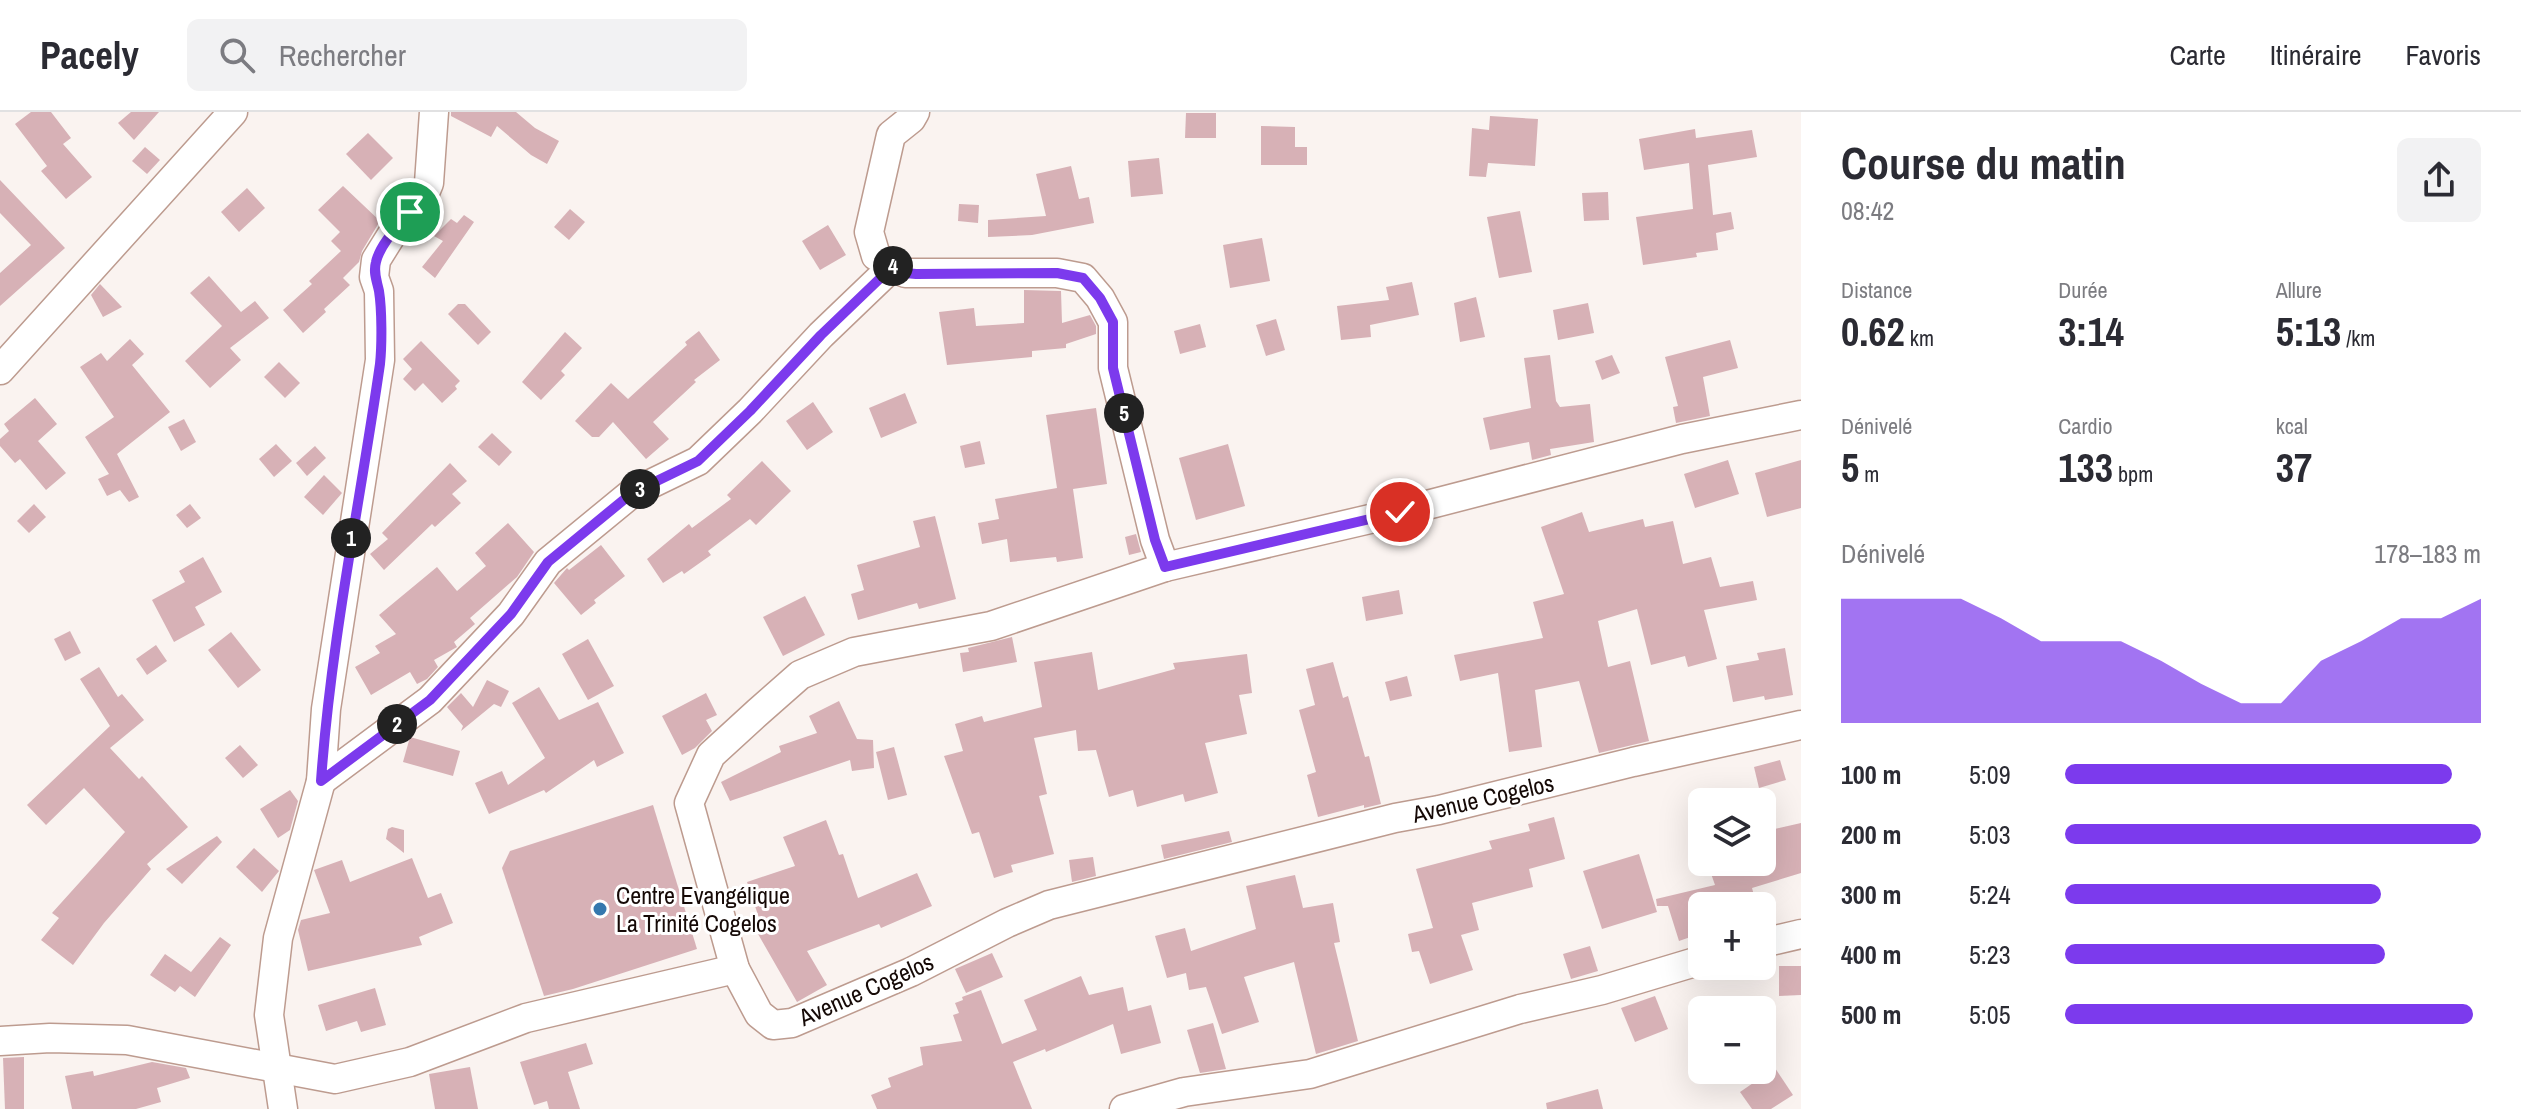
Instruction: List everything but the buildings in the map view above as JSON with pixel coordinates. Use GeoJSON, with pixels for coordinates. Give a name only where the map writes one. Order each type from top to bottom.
{"type":"FeatureCollection","features":[{"type":"Feature","properties":{"kind":"street"},"geometry":{"type":"LineString","coordinates":[[0,370],[220,130],[233,112]]}},
{"type":"Feature","properties":{"kind":"street"},"geometry":{"type":"LineString","coordinates":[[283,1109],[269,1015],[278,938],[321,781],[330,678],[380,360],[379,291],[374,277],[376,260],[396,228],[424,195],[429,183],[434,112]]}},
{"type":"Feature","properties":{"kind":"street"},"geometry":{"type":"LineString","coordinates":[[915,112],[891,135],[869,232],[876,256],[905,273],[1057,273],[1083,278],[1100,298],[1113,322],[1113,368],[1155,540],[1165,567]]}},
{"type":"Feature","properties":{"kind":"street"},"geometry":{"type":"LineString","coordinates":[[321,781],[430,700],[511,614],[548,562],[632,493],[698,461],[894,265]]}},
{"type":"Feature","properties":{"kind":"street","name":"Avenue Cogelos"},"geometry":{"type":"LineString","coordinates":[[1801,415],[1682,439],[1400,512],[1165,567],[991,626],[854,652],[800,675],[711,755],[689,803],[735,969],[759,1014],[773,1025],[792,1023],[911,972],[1049,905],[1395,818],[1801,725]]}},
{"type":"Feature","properties":{"kind":"street"},"geometry":{"type":"LineString","coordinates":[[1776,940],[1801,934]]}},
{"type":"Feature","properties":{"kind":"street"},"geometry":{"type":"LineString","coordinates":[[1124,1109],[1184,1092],[1310,1074],[1520,1009],[1602,990],[1688,964]]}},
{"type":"Feature","properties":{"kind":"street"},"geometry":{"type":"LineString","coordinates":[[0,1041],[50,1038],[127,1040],[335,1079],[410,1062],[526,1018],[735,969]]}},
{"type":"Feature","properties":{"kind":"place","name":"Centre Evangélique La Trinité Cogelos"},"geometry":{"type":"Point","coordinates":[600,909]}},
{"type":"Feature","properties":{"kind":"route"},"geometry":{"type":"LineString","coordinates":[[410,212],[376,260],[374,277],[379,291],[380,360],[326,709],[321,781],[430,700],[511,614],[548,562],[632,493],[698,461],[894,265],[905,273],[916,274],[1057,273],[1083,278],[1100,298],[1113,322],[1113,368],[1155,540],[1165,567],[1400,512]]}}]}
